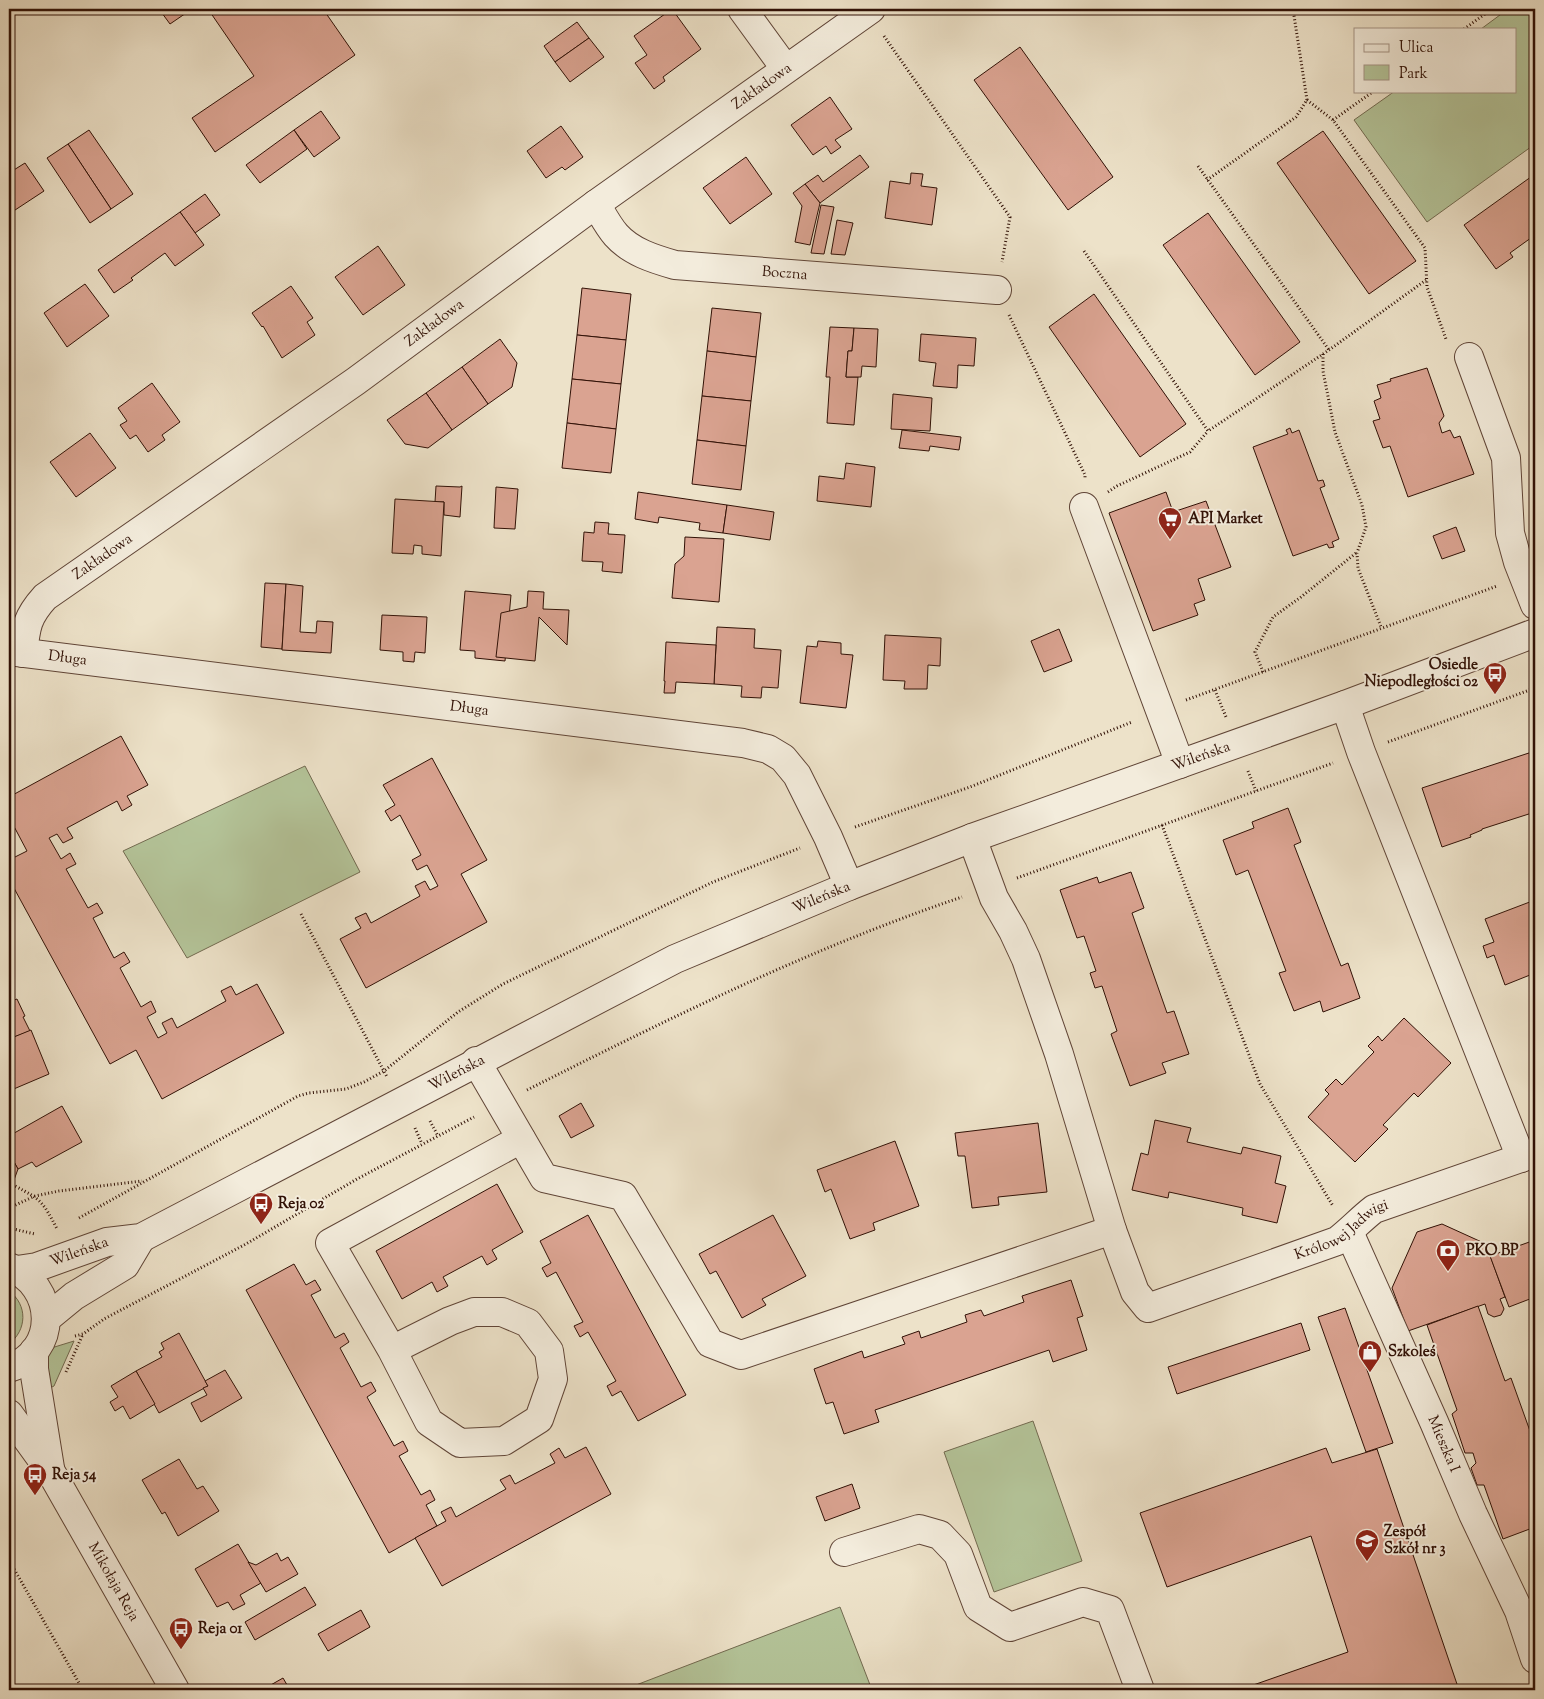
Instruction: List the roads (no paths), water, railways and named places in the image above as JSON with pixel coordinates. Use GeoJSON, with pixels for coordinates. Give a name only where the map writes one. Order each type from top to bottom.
{"type":"FeatureCollection","features":[{"type":"Feature","properties":{"kind":"street"},"geometry":{"type":"LineString","coordinates":[[742,9],[786,68]]}},
{"type":"Feature","properties":{"kind":"street","name":"Zakładowa"},"geometry":{"type":"LineString","coordinates":[[16,652],[32,612],[45,597],[356,381],[596,204],[869,10]]}},
{"type":"Feature","properties":{"kind":"street","name":"Boczna"},"geometry":{"type":"LineString","coordinates":[[596,204],[615,235],[632,248],[651,258],[675,265],[997,290]]}},
{"type":"Feature","properties":{"kind":"street"},"geometry":{"type":"LineString","coordinates":[[1458,350],[1506,458],[1510,533],[1518,562],[1535,605]]}},
{"type":"Feature","properties":{"kind":"street"},"geometry":{"type":"LineString","coordinates":[[1084,507],[1180,764]]}},
{"type":"Feature","properties":{"kind":"street","name":"Wileńska"},"geometry":{"type":"LineString","coordinates":[[13,1269],[37,1267],[107,1242],[141,1238],[476,1061],[675,959],[849,886],[972,838],[1345,705],[1535,634]]}},
{"type":"Feature","properties":{"kind":"street","name":"Długa"},"geometry":{"type":"LineString","coordinates":[[16,652],[743,743],[768,749],[783,758],[797,775],[828,837],[849,886]]}},
{"type":"Feature","properties":{"kind":"street"},"geometry":{"type":"LineString","coordinates":[[1345,705],[1361,752],[1528,1155]]}},
{"type":"Feature","properties":{"kind":"street"},"geometry":{"type":"LineString","coordinates":[[476,1061],[544,1178],[623,1196],[710,1344],[741,1356],[1112,1230],[1059,1054],[1026,959],[994,898],[972,838]]}},
{"type":"Feature","properties":{"kind":"street"},"geometry":{"type":"LineString","coordinates":[[392,1350],[450,1321],[474,1312],[502,1312],[528,1323],[549,1351],[553,1379],[539,1418],[504,1442],[460,1443],[428,1422],[392,1350],[330,1243],[521,1139]]}},
{"type":"Feature","properties":{"kind":"street","name":"Królowej Jadwigi"},"geometry":{"type":"LineString","coordinates":[[1112,1230],[1135,1292],[1148,1308],[1337,1241],[1349,1232],[1359,1220],[1374,1210],[1528,1155]]}},
{"type":"Feature","properties":{"kind":"street","name":"Mieszka I"},"geometry":{"type":"LineString","coordinates":[[1349,1232],[1473,1514],[1519,1612],[1535,1659]]}},
{"type":"Feature","properties":{"kind":"street","name":"Wileńska"},"geometry":{"type":"LineString","coordinates":[[46,1320],[74,1296],[125,1265],[141,1238]]}},
{"type":"Feature","properties":{"kind":"street"},"geometry":{"type":"LineString","coordinates":[[9,1368],[22,1362],[34,1351],[43,1336],[46,1320],[44,1303],[36,1287],[25,1275],[13,1269]]}},
{"type":"Feature","properties":{"kind":"street","name":"Mikołaja Reja"},"geometry":{"type":"LineString","coordinates":[[34,1351],[34,1369],[51,1472]]}},
{"type":"Feature","properties":{"kind":"street","name":"Mikołaja Reja"},"geometry":{"type":"LineString","coordinates":[[9,1414],[51,1472],[174,1690]]}},
{"type":"Feature","properties":{"kind":"street"},"geometry":{"type":"LineString","coordinates":[[844,1552],[919,1528],[940,1535],[958,1554],[978,1607],[1010,1627],[1083,1602],[1110,1610],[1140,1690]]}},
{"type":"Feature","properties":{"kind":"place","name":"API Market"},"geometry":{"type":"Point","coordinates":[1170,540]}},
{"type":"Feature","properties":{"kind":"place","name":"Osiedle Niepodległości 02"},"geometry":{"type":"Point","coordinates":[1495,695]}},
{"type":"Feature","properties":{"kind":"place","name":"Reja 02"},"geometry":{"type":"Point","coordinates":[261,1225]}},
{"type":"Feature","properties":{"kind":"place","name":"PKO BP"},"geometry":{"type":"Point","coordinates":[1448,1272]}},
{"type":"Feature","properties":{"kind":"place","name":"Szkoleś"},"geometry":{"type":"Point","coordinates":[1370,1373]}},
{"type":"Feature","properties":{"kind":"place","name":"Reja 54"},"geometry":{"type":"Point","coordinates":[35,1496]}},
{"type":"Feature","properties":{"kind":"place","name":"Zespół Szkół nr 3"},"geometry":{"type":"Point","coordinates":[1367,1562]}},
{"type":"Feature","properties":{"kind":"place","name":"Reja 01"},"geometry":{"type":"Point","coordinates":[181,1650]}}]}
